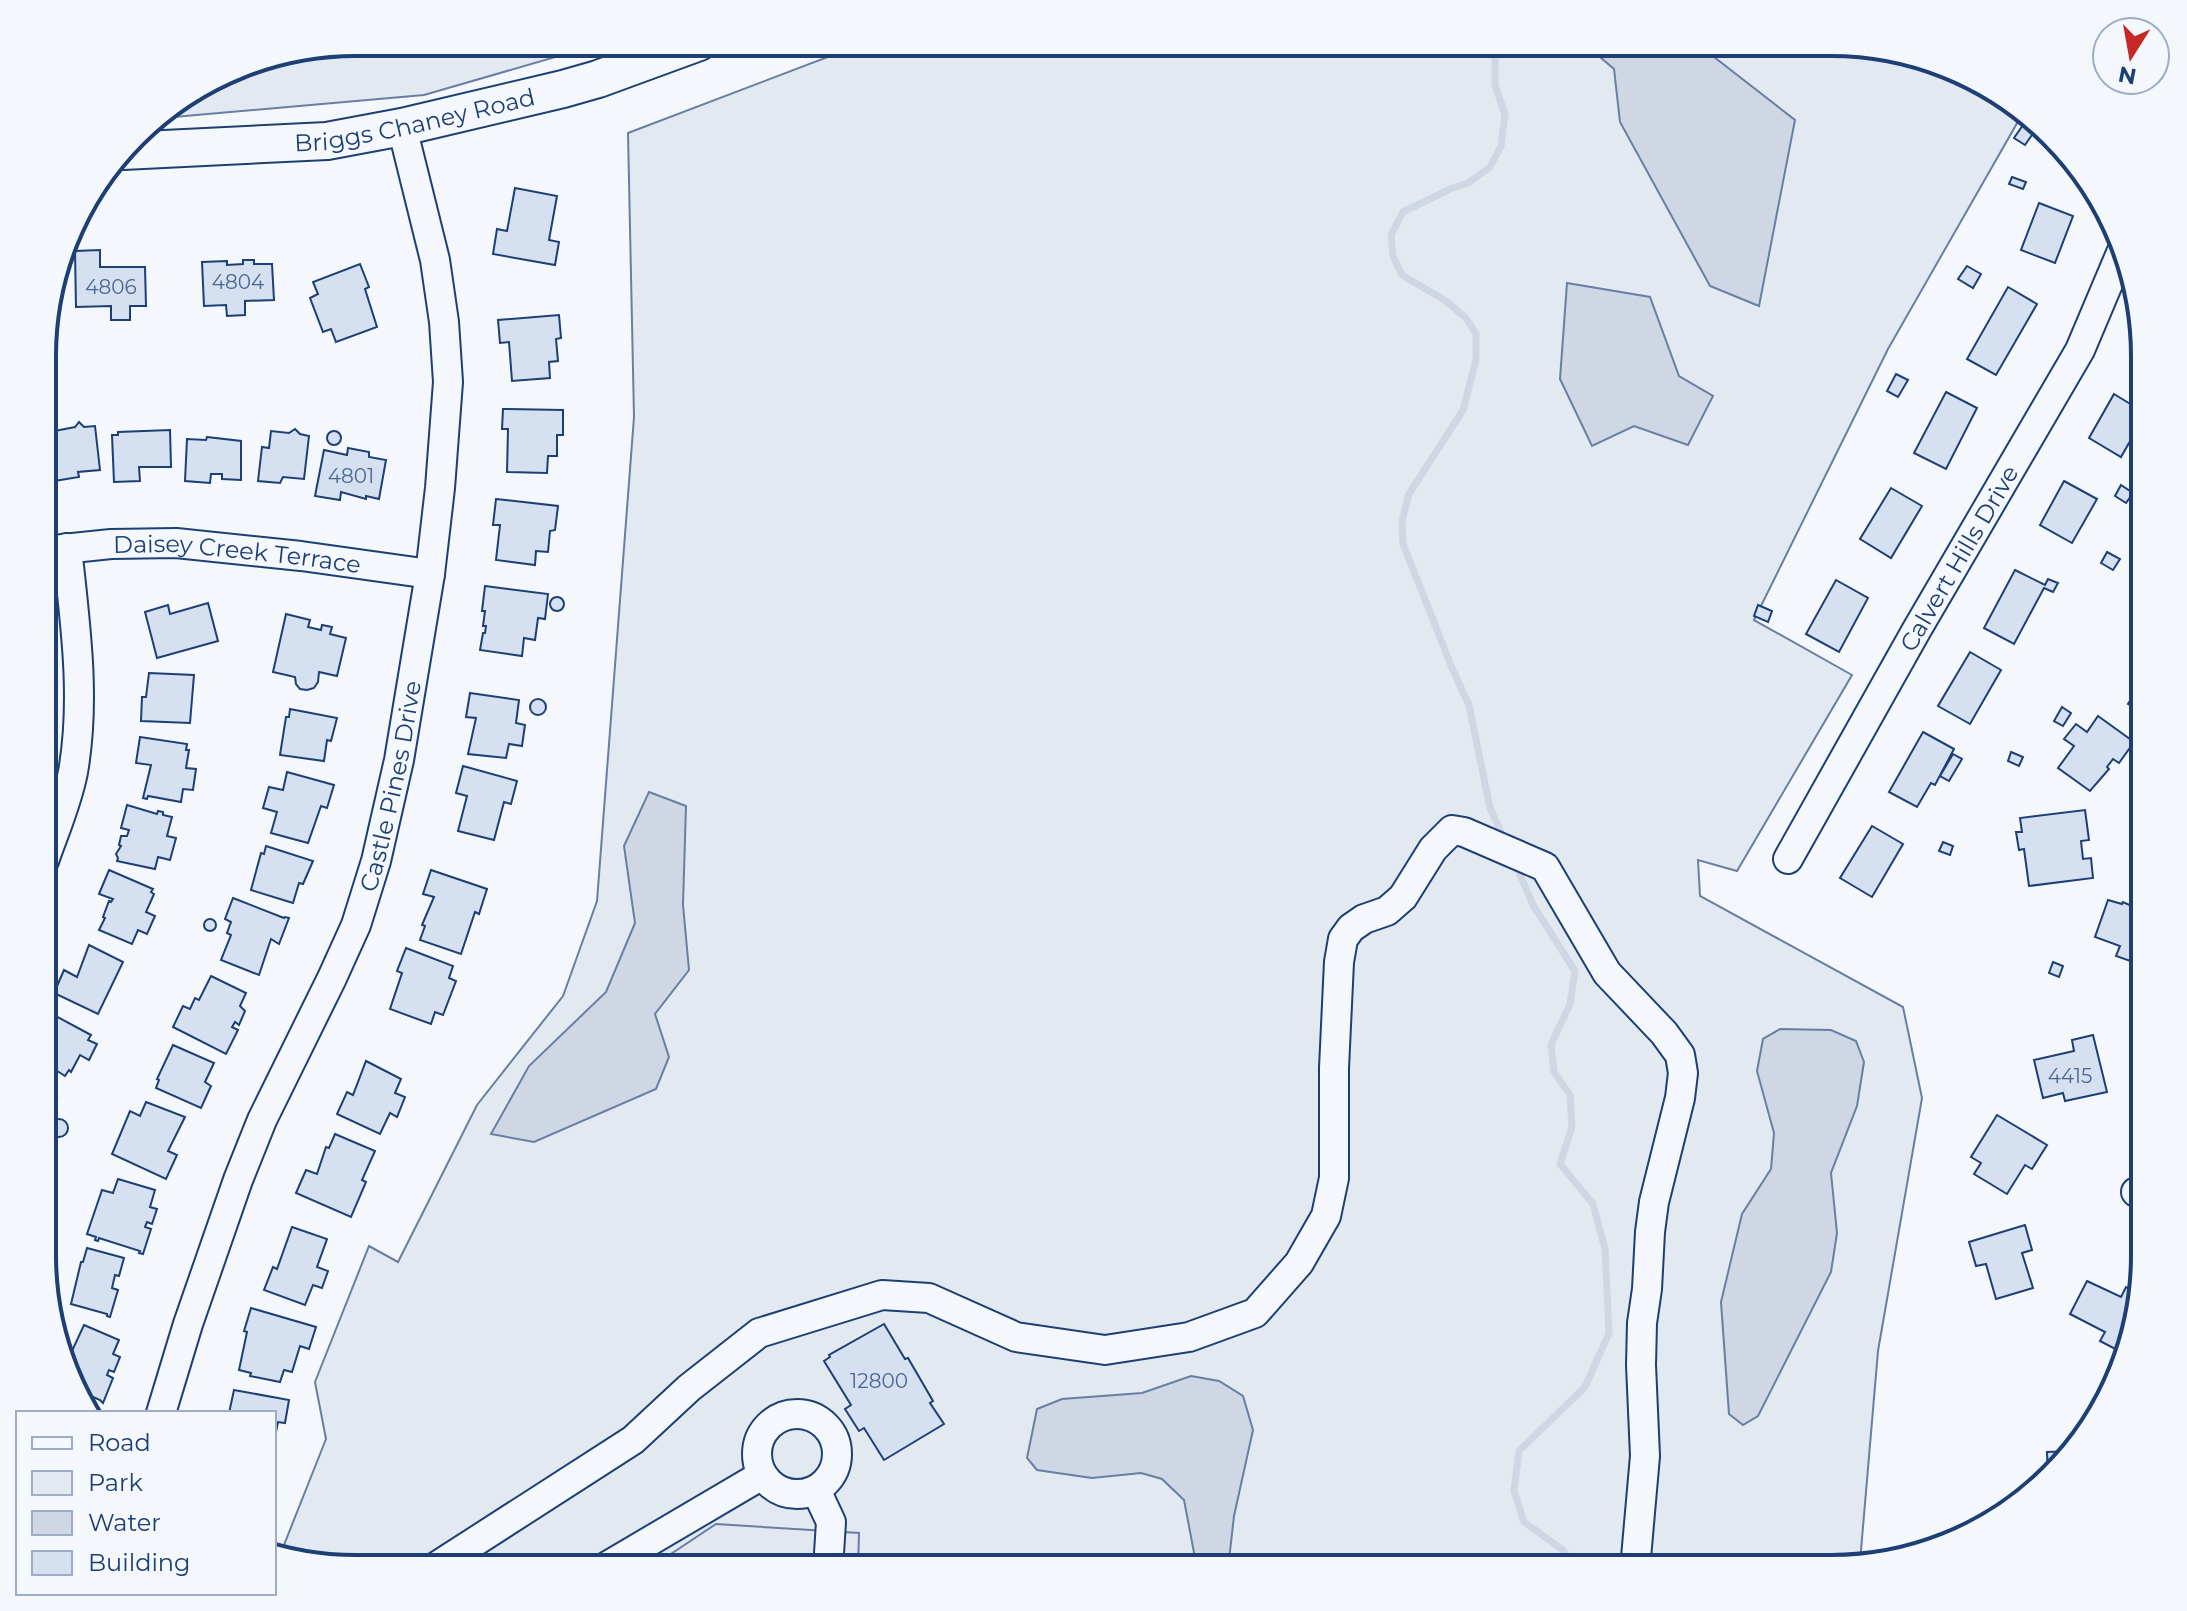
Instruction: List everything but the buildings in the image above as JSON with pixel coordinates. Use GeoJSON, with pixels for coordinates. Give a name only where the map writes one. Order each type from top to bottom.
{"type":"FeatureCollection","features":[{"type":"Feature","properties":{"kind":"main road","name":"Briggs Chaney Road"},"geometry":{"type":"LineString","coordinates":[[138,150],[327,141],[402,127],[598,79],[661,56]]}},
{"type":"Feature","properties":{"kind":"street","name":"Castle Pines Drive"},"geometry":{"type":"LineString","coordinates":[[162,1411],[238,1180],[262,1120],[356,925],[376,861],[399,760],[430,574],[448,382],[435,260],[402,127]]}},
{"type":"Feature","properties":{"kind":"street","name":"Calvert Hills Drive"},"geometry":{"type":"LineString","coordinates":[[1788,859],[1916,631],[2080,350],[2116,264]]}},
{"type":"Feature","properties":{"kind":"street","name":"Daisey Creek Terrace"},"geometry":{"type":"LineString","coordinates":[[56,550],[127,543],[176,543],[430,574]]}},
{"type":"Feature","properties":{"kind":"street"},"geometry":{"type":"LineString","coordinates":[[56,550],[79,668],[73,773],[56,829]]}},
{"type":"Feature","properties":{"kind":"street"},"geometry":{"type":"LineString","coordinates":[[454,1555],[633,1440],[689,1388],[759,1333],[882,1295],[929,1298],[1016,1337],[1105,1350],[1189,1337],[1255,1313],[1299,1263],[1326,1216],[1334,1178],[1334,1068],[1343,939],[1351,928],[1364,919],[1387,911],[1403,897],[1433,849],[1452,830],[1464,832],[1545,867],[1607,973],[1664,1033],[1680,1055],[1683,1073],[1680,1098],[1654,1202],[1642,1323],[1645,1456],[1636,1555]]}},
{"type":"Feature","properties":{"kind":"street"},"geometry":{"type":"LineString","coordinates":[[808,1415],[821,1421],[831,1431],[838,1457],[827,1482],[816,1490],[804,1494],[781,1491],[762,1475],[757,1462],[761,1435],[781,1417],[808,1415]]}},
{"type":"Feature","properties":{"kind":"street"},"geometry":{"type":"LineString","coordinates":[[625,1555],[762,1475]]}},
{"type":"Feature","properties":{"kind":"street"},"geometry":{"type":"LineString","coordinates":[[816,1490],[831,1522],[829,1555]]}},
{"type":"Feature","properties":{"kind":"green space"},"geometry":{"type":"Polygon","coordinates":[[[356,56],[559,56],[424,95],[175,117],[223,87],[259,72],[297,62],[356,56]]]}},
{"type":"Feature","properties":{"kind":"green space"},"geometry":{"type":"Polygon","coordinates":[[[830,56],[1851,57],[1890,62],[1928,72],[1981,96],[2018,121],[1888,349],[1754,620],[1852,675],[1737,871],[1698,860],[1700,896],[1903,1007],[1922,1098],[1878,1351],[1861,1553],[356,1555],[284,1546],[326,1439],[315,1382],[369,1246],[398,1262],[477,1105],[563,996],[597,901],[634,417],[628,133],[830,56]]]}},
{"type":"Feature","properties":{"kind":"shaded area"},"geometry":{"type":"Polygon","coordinates":[[[716,1524],[859,1533],[858,1555],[670,1555],[716,1524]]]}},
{"type":"Feature","properties":{"kind":"water"},"geometry":{"type":"Polygon","coordinates":[[[1599,56],[1713,56],[1795,120],[1759,306],[1710,286],[1620,122],[1614,69],[1599,56]]]}},
{"type":"Feature","properties":{"kind":"water"},"geometry":{"type":"Polygon","coordinates":[[[1567,283],[1650,297],[1679,376],[1713,396],[1688,445],[1634,426],[1592,446],[1560,379],[1567,283]]]}},
{"type":"Feature","properties":{"kind":"water"},"geometry":{"type":"Polygon","coordinates":[[[649,792],[686,806],[683,905],[689,970],[655,1014],[669,1057],[656,1089],[534,1142],[491,1134],[529,1066],[606,992],[635,923],[624,846],[649,792]]]}},
{"type":"Feature","properties":{"kind":"water"},"geometry":{"type":"Polygon","coordinates":[[[1780,1029],[1831,1030],[1856,1041],[1864,1062],[1857,1106],[1831,1173],[1837,1233],[1831,1272],[1758,1416],[1743,1425],[1729,1414],[1721,1302],[1742,1214],[1771,1169],[1774,1133],[1757,1071],[1763,1039],[1780,1029]]]}},
{"type":"Feature","properties":{"kind":"water"},"geometry":{"type":"Polygon","coordinates":[[[1191,1376],[1219,1381],[1243,1396],[1253,1430],[1234,1516],[1230,1555],[1194,1555],[1184,1500],[1162,1479],[1141,1473],[1092,1478],[1037,1470],[1027,1458],[1037,1409],[1062,1399],[1142,1393],[1191,1376]]]}},
{"type":"Feature","properties":{"kind":"waterway"},"geometry":{"type":"LineString","coordinates":[[1495,56],[1495,85],[1505,114],[1501,146],[1490,167],[1468,183],[1403,212],[1391,235],[1393,256],[1402,275],[1446,301],[1466,318],[1476,334],[1476,360],[1463,410],[1409,494],[1402,521],[1403,544],[1469,705],[1490,808],[1505,841]]}},
{"type":"Feature","properties":{"kind":"waterway"},"geometry":{"type":"LineString","coordinates":[[1515,863],[1533,905],[1575,971],[1570,1004],[1551,1045],[1554,1072],[1570,1095],[1572,1127],[1560,1164],[1593,1204],[1605,1249],[1609,1333],[1585,1387],[1519,1451],[1514,1491],[1524,1522],[1566,1555]]}}]}
